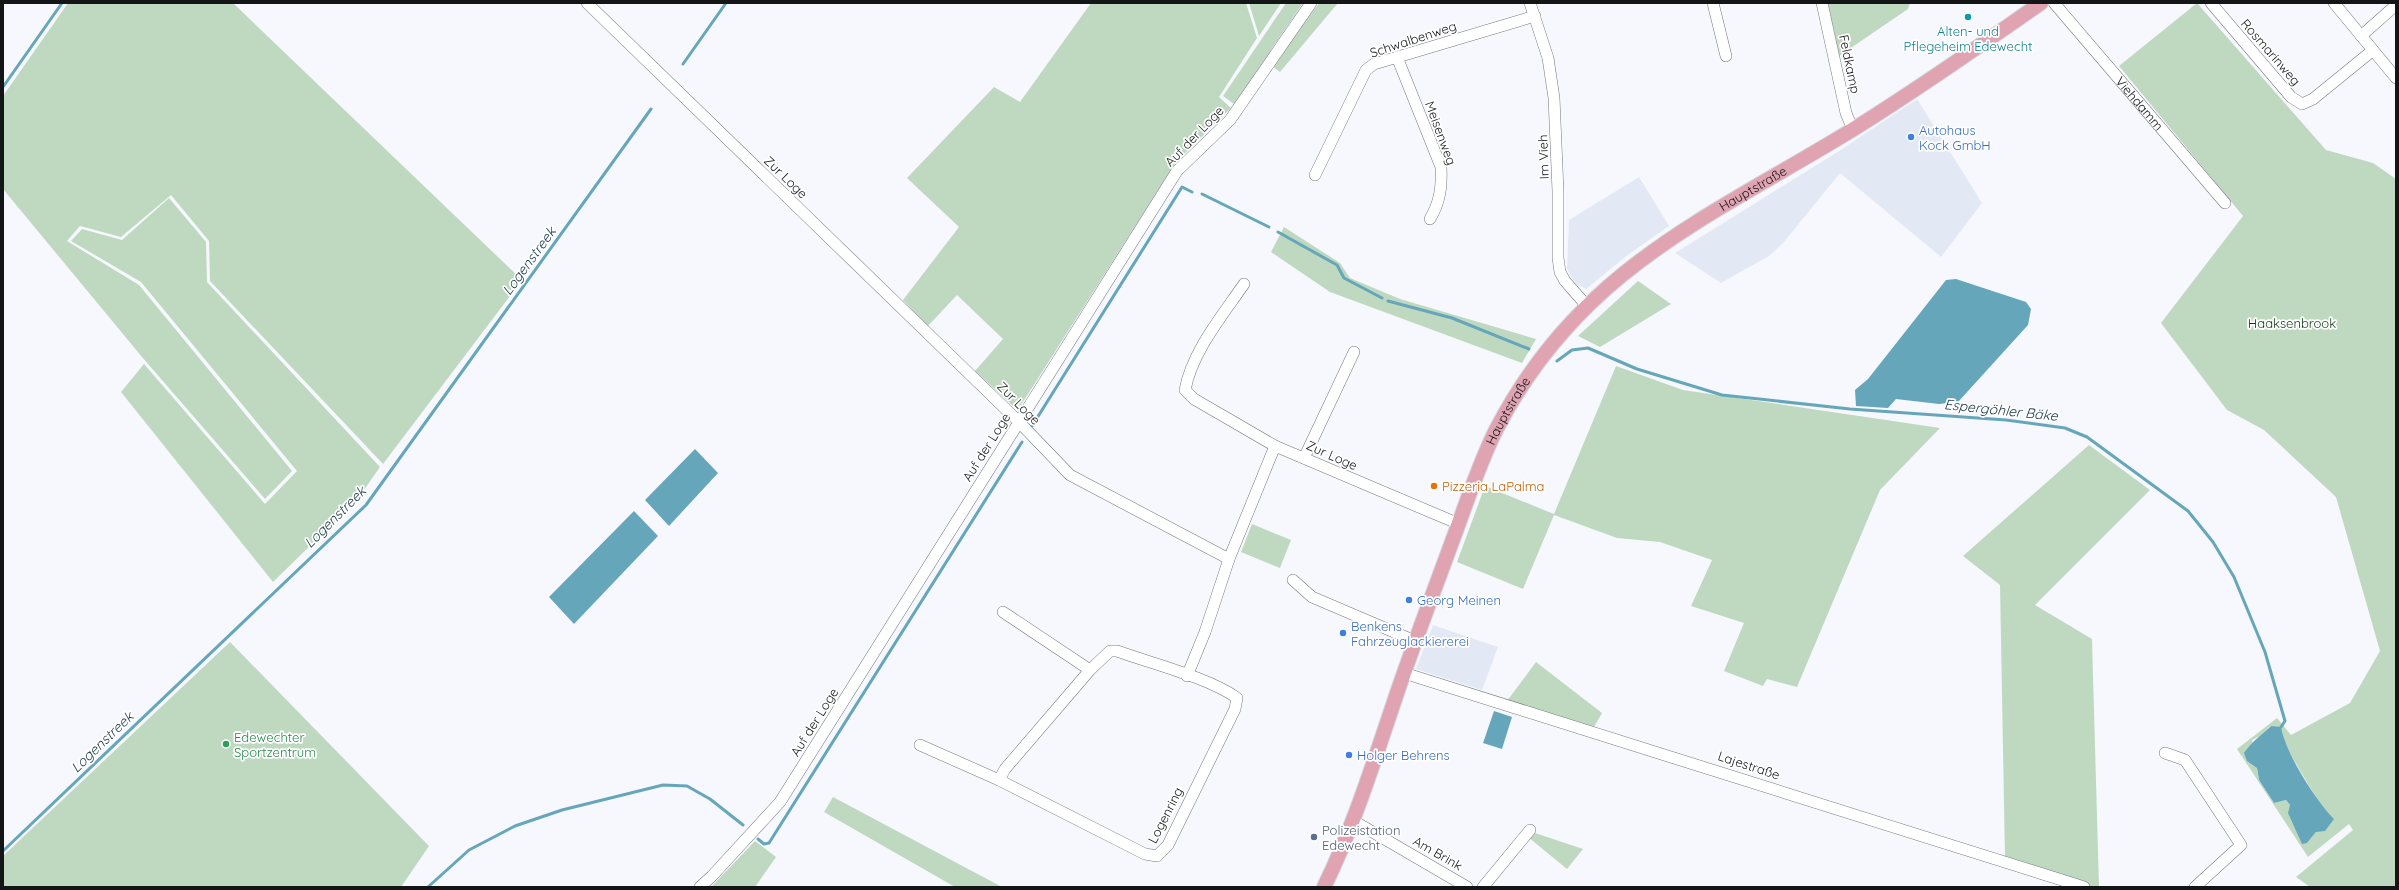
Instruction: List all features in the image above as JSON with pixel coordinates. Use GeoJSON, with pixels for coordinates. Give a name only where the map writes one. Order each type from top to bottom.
{"type":"FeatureCollection","features":[{"type":"Feature","properties":{"kind":"main road","name":"Hauptstraße"},"geometry":{"type":"LineString","coordinates":[[1324,887],[1352,820],[1415,641],[1487,449],[1509,407],[1539,360],[1586,305],[1628,268],[1666,241],[1853,130],[2041,3]]}},
{"type":"Feature","properties":{"kind":"street","name":"Zur Loge"},"geometry":{"type":"LineString","coordinates":[[587,3],[1019,422],[1070,475],[1229,559]]}},
{"type":"Feature","properties":{"kind":"street","name":"Auf der Loge"},"geometry":{"type":"LineString","coordinates":[[700,887],[780,802],[1177,171],[1230,120],[1311,3]]}},
{"type":"Feature","properties":{"kind":"street","name":"Im Vieh"},"geometry":{"type":"LineString","coordinates":[[1530,3],[1548,58],[1554,98],[1557,139],[1559,265],[1565,281],[1586,305]]}},
{"type":"Feature","properties":{"kind":"street"},"geometry":{"type":"LineString","coordinates":[[1713,3],[1726,56]]}},
{"type":"Feature","properties":{"kind":"street","name":"Feldkamp"},"geometry":{"type":"LineString","coordinates":[[1822,3],[1846,113],[1853,130]]}},
{"type":"Feature","properties":{"kind":"street","name":"Viehdamm"},"geometry":{"type":"LineString","coordinates":[[2054,3],[2225,203]]}},
{"type":"Feature","properties":{"kind":"street","name":"Rosmarinweg"},"geometry":{"type":"LineString","coordinates":[[2211,3],[2291,97],[2302,104],[2313,99],[2372,51]]}},
{"type":"Feature","properties":{"kind":"street"},"geometry":{"type":"LineString","coordinates":[[2334,3],[2372,51],[2396,78]]}},
{"type":"Feature","properties":{"kind":"street"},"geometry":{"type":"LineString","coordinates":[[2361,36],[2396,5]]}},
{"type":"Feature","properties":{"kind":"street","name":"Schwalbenweg"},"geometry":{"type":"LineString","coordinates":[[1315,175],[1366,70],[1374,64],[1535,16]]}},
{"type":"Feature","properties":{"kind":"street","name":"Meisenweg"},"geometry":{"type":"LineString","coordinates":[[1397,57],[1441,167],[1442,183],[1438,205],[1430,219]]}},
{"type":"Feature","properties":{"kind":"street","name":"Zur Loge"},"geometry":{"type":"LineString","coordinates":[[1244,284],[1214,328],[1188,375],[1185,390],[1194,399],[1275,446],[1459,524]]}},
{"type":"Feature","properties":{"kind":"street"},"geometry":{"type":"LineString","coordinates":[[1304,458],[1354,352]]}},
{"type":"Feature","properties":{"kind":"street"},"geometry":{"type":"LineString","coordinates":[[1187,676],[1206,632],[1229,559],[1275,446]]}},
{"type":"Feature","properties":{"kind":"street"},"geometry":{"type":"LineString","coordinates":[[1293,580],[1312,598],[1415,641]]}},
{"type":"Feature","properties":{"kind":"street"},"geometry":{"type":"LineString","coordinates":[[1003,612],[1090,670]]}},
{"type":"Feature","properties":{"kind":"street","name":"Logenring"},"geometry":{"type":"LineString","coordinates":[[920,745],[999,780],[1145,854],[1158,856],[1168,844],[1235,708],[1237,698],[1228,692],[1187,676],[1117,651],[1110,651],[1090,670],[1005,769],[999,780]]}},
{"type":"Feature","properties":{"kind":"street","name":"Lajestraße"},"geometry":{"type":"LineString","coordinates":[[1404,673],[2084,887]]}},
{"type":"Feature","properties":{"kind":"street"},"geometry":{"type":"LineString","coordinates":[[2165,753],[2185,760],[2241,845],[2195,887]]}},
{"type":"Feature","properties":{"kind":"street","name":"Am Brink"},"geometry":{"type":"LineString","coordinates":[[1352,820],[1467,887]]}},
{"type":"Feature","properties":{"kind":"street"},"geometry":{"type":"LineString","coordinates":[[1483,887],[1530,830]]}},
{"type":"Feature","properties":{"kind":"shaded area"},"geometry":{"type":"Polygon","coordinates":[[[1917,99],[1982,203],[1941,257],[1840,173],[1784,242],[1769,256],[1721,283],[1675,253],[1839,151],[1917,99]]]}},
{"type":"Feature","properties":{"kind":"shaded area"},"geometry":{"type":"Polygon","coordinates":[[[1639,177],[1669,226],[1629,254],[1586,289],[1576,284],[1567,269],[1569,220],[1639,177]]]}},
{"type":"Feature","properties":{"kind":"shaded area"},"geometry":{"type":"Polygon","coordinates":[[[1433,625],[1498,647],[1482,690],[1416,669],[1433,625]]]}},
{"type":"Feature","properties":{"kind":"green space"},"geometry":{"type":"Polygon","coordinates":[[[68,3],[233,3],[522,280],[383,464],[210,281],[209,241],[171,195],[121,237],[80,226],[67,241],[139,285],[292,471],[265,499],[142,357],[3,189],[3,96],[68,3]]]}},
{"type":"Feature","properties":{"kind":"green space"},"geometry":{"type":"Polygon","coordinates":[[[1091,3],[1246,3],[1257,38],[1219,97],[1231,108],[1176,162],[1021,405],[1015,408],[975,371],[1003,339],[957,295],[928,326],[903,300],[959,227],[907,178],[994,87],[1020,102],[1091,3]]]}},
{"type":"Feature","properties":{"kind":"green space"},"geometry":{"type":"Polygon","coordinates":[[[1249,3],[1281,3],[1259,36],[1249,3]]]}},
{"type":"Feature","properties":{"kind":"green space"},"geometry":{"type":"Polygon","coordinates":[[[1286,3],[1303,3],[1234,104],[1223,96],[1286,3]]]}},
{"type":"Feature","properties":{"kind":"green space"},"geometry":{"type":"Polygon","coordinates":[[[1319,3],[1338,3],[1280,72],[1272,66],[1319,3]]]}},
{"type":"Feature","properties":{"kind":"green space"},"geometry":{"type":"Polygon","coordinates":[[[1827,3],[1910,3],[1908,9],[1839,56],[1827,3]]]}},
{"type":"Feature","properties":{"kind":"green space","name":"Haaksenbrook"},"geometry":{"type":"Polygon","coordinates":[[[2197,3],[2326,150],[2373,163],[2396,179],[2396,887],[2310,887],[2296,877],[2353,830],[2349,824],[2308,857],[2237,749],[2277,718],[2291,735],[2350,703],[2380,651],[2336,497],[2264,430],[2227,410],[2161,323],[2243,216],[2119,66],[2197,3]],[[2270,726],[2262,735],[2252,740],[2259,780],[2274,803],[2286,800],[2290,805],[2307,843],[2316,832],[2333,819],[2316,797],[2279,737],[2270,726]]]}},
{"type":"Feature","properties":{"kind":"green space"},"geometry":{"type":"Polygon","coordinates":[[[169,198],[206,242],[207,282],[380,467],[357,500],[273,582],[121,392],[144,364],[265,504],[297,471],[141,282],[71,241],[82,229],[122,240],[169,198]]]}},
{"type":"Feature","properties":{"kind":"green space"},"geometry":{"type":"Polygon","coordinates":[[[1284,227],[1340,263],[1350,278],[1400,299],[1536,339],[1522,363],[1330,292],[1271,252],[1284,227]]]}},
{"type":"Feature","properties":{"kind":"green space"},"geometry":{"type":"Polygon","coordinates":[[[1638,281],[1671,304],[1600,347],[1578,336],[1638,281]]]}},
{"type":"Feature","properties":{"kind":"green space"},"geometry":{"type":"Polygon","coordinates":[[[1616,366],[1683,390],[1940,428],[1880,490],[1797,687],[1767,679],[1763,686],[1724,671],[1744,623],[1691,606],[1712,560],[1660,542],[1617,538],[1554,515],[1523,589],[1457,562],[1485,486],[1554,514],[1616,366]]]}},
{"type":"Feature","properties":{"kind":"green space"},"geometry":{"type":"Polygon","coordinates":[[[2089,445],[2150,490],[2035,605],[2092,639],[2099,887],[2092,887],[2005,858],[2000,585],[1963,556],[2089,445]]]}},
{"type":"Feature","properties":{"kind":"green space"},"geometry":{"type":"Polygon","coordinates":[[[1252,524],[1291,540],[1280,568],[1241,552],[1252,524]]]}},
{"type":"Feature","properties":{"kind":"green space","name":"Edewechter Sportzentrum"},"geometry":{"type":"Polygon","coordinates":[[[230,642],[429,846],[401,887],[3,887],[3,856],[230,642]]]}},
{"type":"Feature","properties":{"kind":"green space"},"geometry":{"type":"Polygon","coordinates":[[[1536,662],[1602,713],[1593,729],[1507,701],[1536,662]]]}},
{"type":"Feature","properties":{"kind":"green space"},"geometry":{"type":"Polygon","coordinates":[[[833,797],[1002,887],[955,887],[824,812],[833,797]]]}},
{"type":"Feature","properties":{"kind":"green space"},"geometry":{"type":"Polygon","coordinates":[[[1532,832],[1583,849],[1567,869],[1528,837],[1532,832]]]}},
{"type":"Feature","properties":{"kind":"green space"},"geometry":{"type":"Polygon","coordinates":[[[755,841],[776,857],[755,887],[711,887],[755,841]]]}},
{"type":"Feature","properties":{"kind":"water"},"geometry":{"type":"Polygon","coordinates":[[[1956,279],[2026,302],[2031,309],[2028,325],[1958,402],[1939,404],[1896,399],[1888,408],[1856,406],[1855,390],[1868,379],[1946,280],[1956,279]]]}},
{"type":"Feature","properties":{"kind":"water"},"geometry":{"type":"Polygon","coordinates":[[[695,449],[718,473],[669,526],[645,500],[695,449]]]}},
{"type":"Feature","properties":{"kind":"water"},"geometry":{"type":"Polygon","coordinates":[[[634,511],[658,536],[574,624],[549,597],[634,511]]]}},
{"type":"Feature","properties":{"kind":"water"},"geometry":{"type":"Polygon","coordinates":[[[1494,711],[1512,717],[1502,749],[1483,743],[1494,711]]]}},
{"type":"Feature","properties":{"kind":"water"},"geometry":{"type":"Polygon","coordinates":[[[2271,726],[2281,727],[2288,749],[2302,776],[2310,789],[2334,819],[2325,831],[2316,832],[2307,843],[2302,844],[2288,813],[2290,805],[2286,800],[2274,803],[2259,780],[2257,768],[2247,761],[2244,753],[2253,742],[2271,726]]]}},
{"type":"Feature","properties":{"kind":"waterway"},"geometry":{"type":"LineString","coordinates":[[3,87],[62,3]]}},
{"type":"Feature","properties":{"kind":"waterway","name":"Logenstreek"},"geometry":{"type":"LineString","coordinates":[[683,64],[726,3]]}},
{"type":"Feature","properties":{"kind":"waterway","name":"Logenstreek"},"geometry":{"type":"LineString","coordinates":[[3,851],[366,505],[651,109]]}},
{"type":"Feature","properties":{"kind":"waterway"},"geometry":{"type":"LineString","coordinates":[[1032,426],[1182,187],[1192,192]]}},
{"type":"Feature","properties":{"kind":"waterway","name":"Espergöhler Bäke"},"geometry":{"type":"LineString","coordinates":[[1202,194],[1269,227]]}},
{"type":"Feature","properties":{"kind":"waterway","name":"Espergöhler Bäke"},"geometry":{"type":"LineString","coordinates":[[1278,232],[1337,265],[1344,278],[1382,298]]}},
{"type":"Feature","properties":{"kind":"waterway","name":"Espergöhler Bäke"},"geometry":{"type":"LineString","coordinates":[[1388,301],[1452,318],[1529,349]]}},
{"type":"Feature","properties":{"kind":"waterway","name":"Espergöhler Bäke"},"geometry":{"type":"LineString","coordinates":[[1557,361],[1572,350],[1588,348],[1637,369],[1722,395],[1850,409],[2006,420],[2065,428],[2087,437],[2188,511],[2213,542],[2234,577],[2265,652],[2285,721],[2281,727]]}},
{"type":"Feature","properties":{"kind":"waterway"},"geometry":{"type":"LineString","coordinates":[[758,839],[764,844],[769,843],[1022,442]]}},
{"type":"Feature","properties":{"kind":"waterway"},"geometry":{"type":"LineString","coordinates":[[428,887],[469,850],[515,826],[562,810],[663,785],[687,786],[710,799],[743,825]]}},
{"type":"Feature","properties":{"kind":"place","name":"Alten- und Pflegeheim Edewecht"},"geometry":{"type":"Point","coordinates":[1968,17]}},
{"type":"Feature","properties":{"kind":"place","name":"Autohaus Kock GmbH"},"geometry":{"type":"Point","coordinates":[1911,137]}},
{"type":"Feature","properties":{"kind":"place","name":"Pizzeria LaPalma"},"geometry":{"type":"Point","coordinates":[1434,486]}},
{"type":"Feature","properties":{"kind":"place","name":"Georg Meinen"},"geometry":{"type":"Point","coordinates":[1409,600]}},
{"type":"Feature","properties":{"kind":"place","name":"Benkens Fahrzeuglackiererei"},"geometry":{"type":"Point","coordinates":[1343,633]}},
{"type":"Feature","properties":{"kind":"place","name":"Edewechter Sportzentrum"},"geometry":{"type":"Point","coordinates":[226,744]}},
{"type":"Feature","properties":{"kind":"place","name":"Holger Behrens"},"geometry":{"type":"Point","coordinates":[1349,755]}},
{"type":"Feature","properties":{"kind":"place","name":"Polizeistation Edewecht"},"geometry":{"type":"Point","coordinates":[1314,837]}}]}
